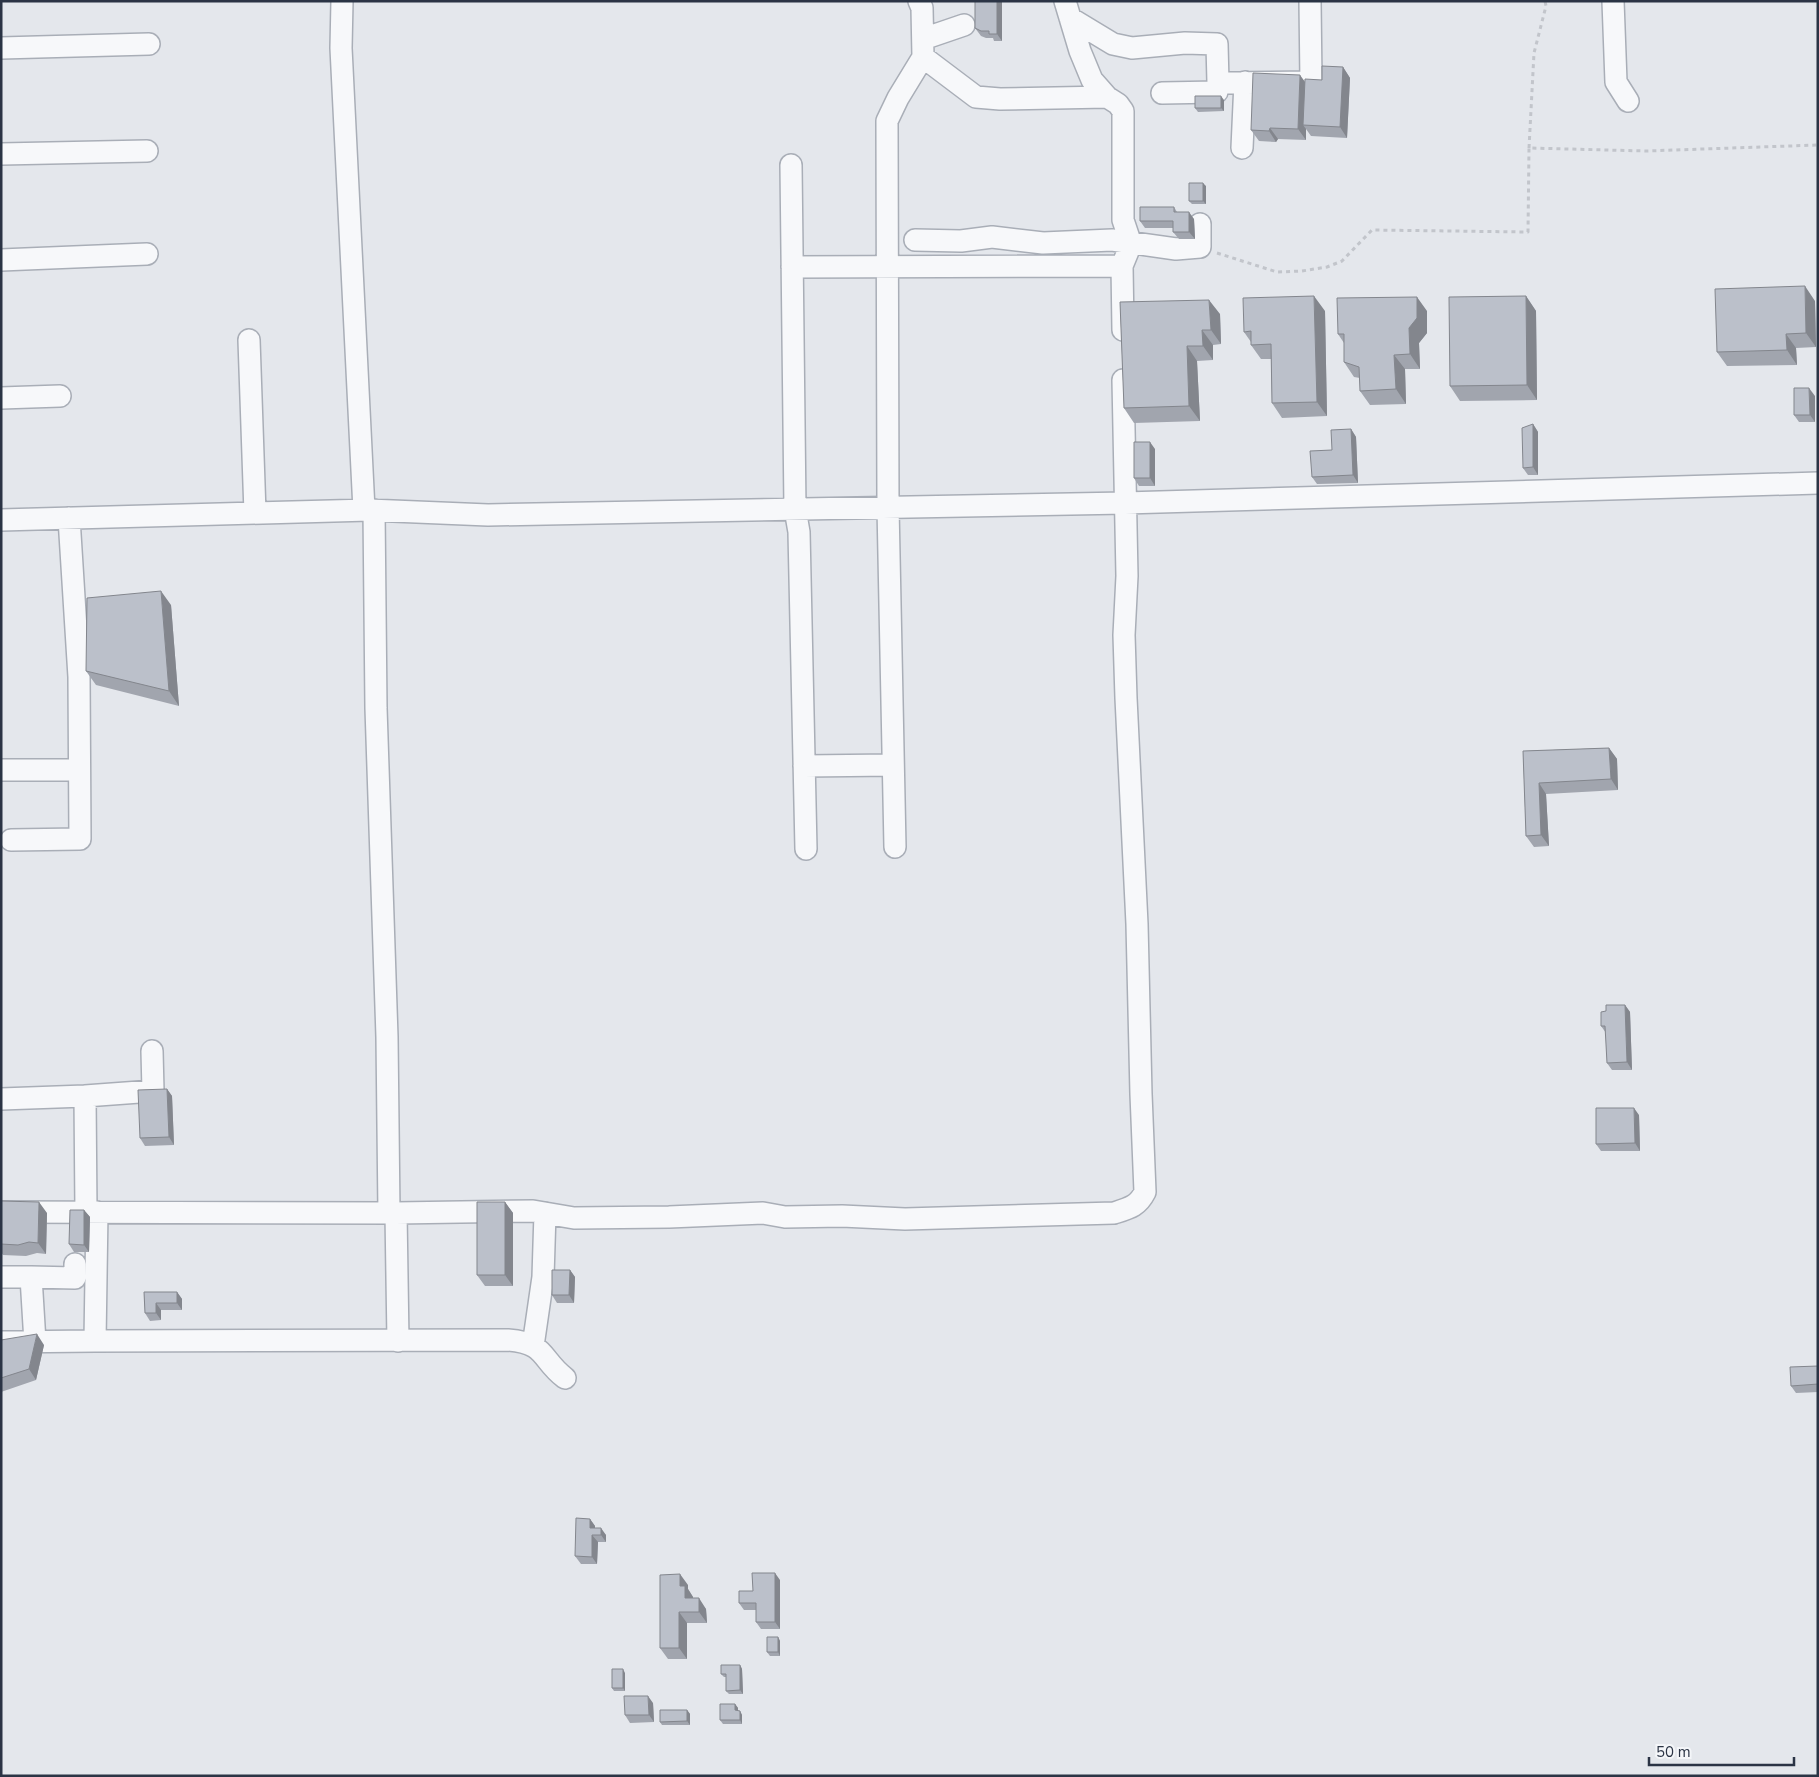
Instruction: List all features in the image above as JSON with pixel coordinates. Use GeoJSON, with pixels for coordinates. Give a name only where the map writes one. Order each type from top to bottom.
{"type":"FeatureCollection","features":[{"type":"Feature","properties":{"kind":"street"},"geometry":{"type":"LineString","coordinates":[[342,1],[342,48],[369,510],[398,1341]]}},
{"type":"Feature","properties":{"kind":"street"},"geometry":{"type":"LineString","coordinates":[[1218,82],[1312,82],[1310,1]]}},
{"type":"Feature","properties":{"kind":"street"},"geometry":{"type":"LineString","coordinates":[[1613,1],[1616,82],[1628,101]]}},
{"type":"Feature","properties":{"kind":"street"},"geometry":{"type":"LineString","coordinates":[[895,847],[888,507],[887,121],[923,48],[921,4]]}},
{"type":"Feature","properties":{"kind":"street"},"geometry":{"type":"LineString","coordinates":[[1068,9],[1113,44],[1132,48],[1185,43],[1217,44],[1217,92],[1162,93]]}},
{"type":"Feature","properties":{"kind":"street"},"geometry":{"type":"LineString","coordinates":[[1,1212],[393,1213],[533,1211],[574,1218],[763,1213],[785,1217],[842,1216],[915,1219],[1114,1213],[1128,1209],[1140,1202],[1145,1192],[1137,924],[1124,635],[1127,576],[1122,266],[1131,244],[1123,220],[1123,111],[1092,80],[1080,51],[1068,9]]}},
{"type":"Feature","properties":{"kind":"street"},"geometry":{"type":"LineString","coordinates":[[923,48],[964,25]]}},
{"type":"Feature","properties":{"kind":"street"},"geometry":{"type":"LineString","coordinates":[[1,48],[149,44]]}},
{"type":"Feature","properties":{"kind":"street"},"geometry":{"type":"LineString","coordinates":[[923,48],[976,97],[1000,99],[1107,97]]}},
{"type":"Feature","properties":{"kind":"street"},"geometry":{"type":"LineString","coordinates":[[1242,148],[1245,82]]}},
{"type":"Feature","properties":{"kind":"street"},"geometry":{"type":"LineString","coordinates":[[1,154],[147,151]]}},
{"type":"Feature","properties":{"kind":"street"},"geometry":{"type":"LineString","coordinates":[[791,165],[795,509],[799,532],[806,849]]}},
{"type":"Feature","properties":{"kind":"street"},"geometry":{"type":"LineString","coordinates":[[915,240],[961,241],[992,237],[1043,243],[1112,240],[1131,244],[1176,248],[1200,247],[1200,224]]}},
{"type":"Feature","properties":{"kind":"street"},"geometry":{"type":"LineString","coordinates":[[1,260],[147,254]]}},
{"type":"Feature","properties":{"kind":"street"},"geometry":{"type":"LineString","coordinates":[[792,267],[1122,266]]}},
{"type":"Feature","properties":{"kind":"street"},"geometry":{"type":"LineString","coordinates":[[249,340],[255,513]]}},
{"type":"Feature","properties":{"kind":"street"},"geometry":{"type":"LineString","coordinates":[[1,398],[60,396]]}},
{"type":"Feature","properties":{"kind":"street"},"geometry":{"type":"LineString","coordinates":[[1,520],[369,510],[488,515],[1125,503],[1818,483]]}},
{"type":"Feature","properties":{"kind":"street"},"geometry":{"type":"LineString","coordinates":[[10,840],[80,839],[79,677],[69,518]]}},
{"type":"Feature","properties":{"kind":"street"},"geometry":{"type":"LineString","coordinates":[[804,766],[894,765]]}},
{"type":"Feature","properties":{"kind":"street"},"geometry":{"type":"LineString","coordinates":[[1,770],[79,770]]}},
{"type":"Feature","properties":{"kind":"street"},"geometry":{"type":"LineString","coordinates":[[1,1099],[153,1091],[152,1050]]}},
{"type":"Feature","properties":{"kind":"street"},"geometry":{"type":"LineString","coordinates":[[85,1096],[95,1341]]}},
{"type":"Feature","properties":{"kind":"street"},"geometry":{"type":"LineString","coordinates":[[534,1346],[543,1277],[546,1213]]}},
{"type":"Feature","properties":{"kind":"street"},"geometry":{"type":"LineString","coordinates":[[1,1277],[75,1278],[75,1264]]}},
{"type":"Feature","properties":{"kind":"street"},"geometry":{"type":"LineString","coordinates":[[31,1277],[35,1342]]}},
{"type":"Feature","properties":{"kind":"street"},"geometry":{"type":"LineString","coordinates":[[1,1342],[519,1341],[542,1351],[565,1378]]}},
{"type":"Feature","properties":{"kind":"path"},"geometry":{"type":"LineString","coordinates":[[1200,247],[1277,272],[1302,271],[1327,267],[1342,261],[1372,230],[1528,232],[1529,148],[1534,53],[1546,6],[1544,1]]}},
{"type":"Feature","properties":{"kind":"path"},"geometry":{"type":"LineString","coordinates":[[1529,148],[1646,151],[1818,145]]}},
{"type":"Feature","properties":{"kind":"building"},"geometry":{"type":"Polygon","coordinates":[[[975,1],[997,1],[997,34],[989,34],[989,31],[981,31],[975,28],[975,1]]]}},
{"type":"Feature","properties":{"kind":"building"},"geometry":{"type":"Polygon","coordinates":[[[1322,66],[1343,67],[1340,127],[1303,125],[1305,79],[1322,80],[1322,66]]]}},
{"type":"Feature","properties":{"kind":"building"},"geometry":{"type":"Polygon","coordinates":[[[1253,73],[1300,75],[1298,129],[1270,128],[1269,131],[1251,130],[1253,73]]]}},
{"type":"Feature","properties":{"kind":"building"},"geometry":{"type":"Polygon","coordinates":[[[1195,96],[1221,96],[1221,108],[1195,108],[1195,96]]]}},
{"type":"Feature","properties":{"kind":"building"},"geometry":{"type":"Polygon","coordinates":[[[1189,183],[1203,183],[1203,201],[1189,201],[1189,183]]]}},
{"type":"Feature","properties":{"kind":"building"},"geometry":{"type":"Polygon","coordinates":[[[1140,207],[1174,207],[1174,212],[1189,212],[1189,232],[1173,232],[1173,221],[1140,221],[1140,207]]]}},
{"type":"Feature","properties":{"kind":"building"},"geometry":{"type":"Polygon","coordinates":[[[1805,286],[1806,333],[1786,334],[1787,350],[1717,352],[1715,289],[1805,286]]]}},
{"type":"Feature","properties":{"kind":"building"},"geometry":{"type":"Polygon","coordinates":[[[1314,296],[1317,402],[1272,403],[1271,344],[1251,345],[1251,331],[1244,332],[1243,298],[1314,296]]]}},
{"type":"Feature","properties":{"kind":"building"},"geometry":{"type":"Polygon","coordinates":[[[1526,296],[1527,385],[1450,386],[1449,297],[1526,296]]]}},
{"type":"Feature","properties":{"kind":"building"},"geometry":{"type":"Polygon","coordinates":[[[1417,297],[1417,318],[1409,328],[1410,354],[1394,355],[1396,389],[1360,391],[1359,367],[1344,362],[1344,334],[1338,334],[1337,298],[1417,297]]]}},
{"type":"Feature","properties":{"kind":"building"},"geometry":{"type":"Polygon","coordinates":[[[1209,300],[1211,330],[1202,330],[1203,346],[1187,346],[1189,406],[1124,408],[1120,302],[1209,300]]]}},
{"type":"Feature","properties":{"kind":"building"},"geometry":{"type":"Polygon","coordinates":[[[1794,388],[1809,388],[1810,415],[1794,415],[1794,388]]]}},
{"type":"Feature","properties":{"kind":"building"},"geometry":{"type":"Polygon","coordinates":[[[1533,424],[1533,467],[1523,468],[1522,428],[1533,424]]]}},
{"type":"Feature","properties":{"kind":"building"},"geometry":{"type":"Polygon","coordinates":[[[1351,429],[1353,475],[1312,477],[1310,451],[1332,450],[1331,430],[1351,429]]]}},
{"type":"Feature","properties":{"kind":"building"},"geometry":{"type":"Polygon","coordinates":[[[1134,442],[1150,442],[1150,478],[1134,478],[1134,442]]]}},
{"type":"Feature","properties":{"kind":"building"},"geometry":{"type":"Polygon","coordinates":[[[161,591],[169,691],[86,671],[87,598],[161,591]]]}},
{"type":"Feature","properties":{"kind":"building"},"geometry":{"type":"Polygon","coordinates":[[[1609,748],[1611,779],[1539,783],[1541,835],[1526,836],[1523,751],[1609,748]]]}},
{"type":"Feature","properties":{"kind":"building"},"geometry":{"type":"Polygon","coordinates":[[[1606,1005],[1625,1005],[1627,1062],[1607,1063],[1605,1026],[1601,1026],[1601,1012],[1606,1011],[1606,1005]]]}},
{"type":"Feature","properties":{"kind":"building"},"geometry":{"type":"Polygon","coordinates":[[[167,1089],[169,1137],[140,1138],[138,1090],[167,1089]]]}},
{"type":"Feature","properties":{"kind":"building"},"geometry":{"type":"Polygon","coordinates":[[[1596,1108],[1634,1108],[1635,1143],[1596,1144],[1596,1108]]]}},
{"type":"Feature","properties":{"kind":"building"},"geometry":{"type":"Polygon","coordinates":[[[1,1201],[39,1202],[38,1243],[1,1244],[1,1201]]]}},
{"type":"Feature","properties":{"kind":"building"},"geometry":{"type":"Polygon","coordinates":[[[477,1202],[505,1202],[505,1275],[477,1275],[477,1202]]]}},
{"type":"Feature","properties":{"kind":"building"},"geometry":{"type":"Polygon","coordinates":[[[70,1210],[84,1210],[84,1245],[69,1244],[70,1210]]]}},
{"type":"Feature","properties":{"kind":"building"},"geometry":{"type":"Polygon","coordinates":[[[552,1270],[570,1270],[569,1295],[552,1295],[552,1270]]]}},
{"type":"Feature","properties":{"kind":"building"},"geometry":{"type":"Polygon","coordinates":[[[144,1292],[177,1292],[177,1303],[156,1303],[156,1313],[145,1313],[144,1292]]]}},
{"type":"Feature","properties":{"kind":"building"},"geometry":{"type":"Polygon","coordinates":[[[37,1334],[29,1369],[1,1378],[1,1340],[37,1334]]]}},
{"type":"Feature","properties":{"kind":"building"},"geometry":{"type":"Polygon","coordinates":[[[1818,1366],[1818,1384],[1791,1386],[1790,1367],[1818,1366]]]}},
{"type":"Feature","properties":{"kind":"building"},"geometry":{"type":"Polygon","coordinates":[[[576,1518],[590,1519],[590,1528],[601,1528],[601,1535],[592,1535],[592,1557],[575,1556],[576,1518]]]}},
{"type":"Feature","properties":{"kind":"building"},"geometry":{"type":"Polygon","coordinates":[[[752,1573],[775,1573],[775,1622],[756,1622],[756,1603],[739,1603],[739,1591],[753,1591],[752,1573]]]}},
{"type":"Feature","properties":{"kind":"building"},"geometry":{"type":"Polygon","coordinates":[[[680,1574],[680,1586],[685,1586],[685,1598],[699,1598],[699,1612],[679,1612],[679,1648],[660,1648],[660,1575],[680,1574]]]}},
{"type":"Feature","properties":{"kind":"building"},"geometry":{"type":"Polygon","coordinates":[[[767,1637],[778,1637],[778,1652],[767,1652],[767,1637]]]}},
{"type":"Feature","properties":{"kind":"building"},"geometry":{"type":"Polygon","coordinates":[[[721,1665],[740,1665],[740,1690],[726,1691],[726,1674],[721,1674],[721,1665]]]}},
{"type":"Feature","properties":{"kind":"building"},"geometry":{"type":"Polygon","coordinates":[[[612,1669],[623,1669],[623,1688],[612,1688],[612,1669]]]}},
{"type":"Feature","properties":{"kind":"building"},"geometry":{"type":"Polygon","coordinates":[[[624,1696],[648,1696],[649,1715],[625,1715],[624,1696]]]}},
{"type":"Feature","properties":{"kind":"building"},"geometry":{"type":"Polygon","coordinates":[[[720,1704],[735,1704],[735,1710],[740,1711],[740,1720],[720,1720],[720,1704]]]}},
{"type":"Feature","properties":{"kind":"building"},"geometry":{"type":"Polygon","coordinates":[[[660,1710],[687,1710],[687,1721],[660,1722],[660,1710]]]}}]}
